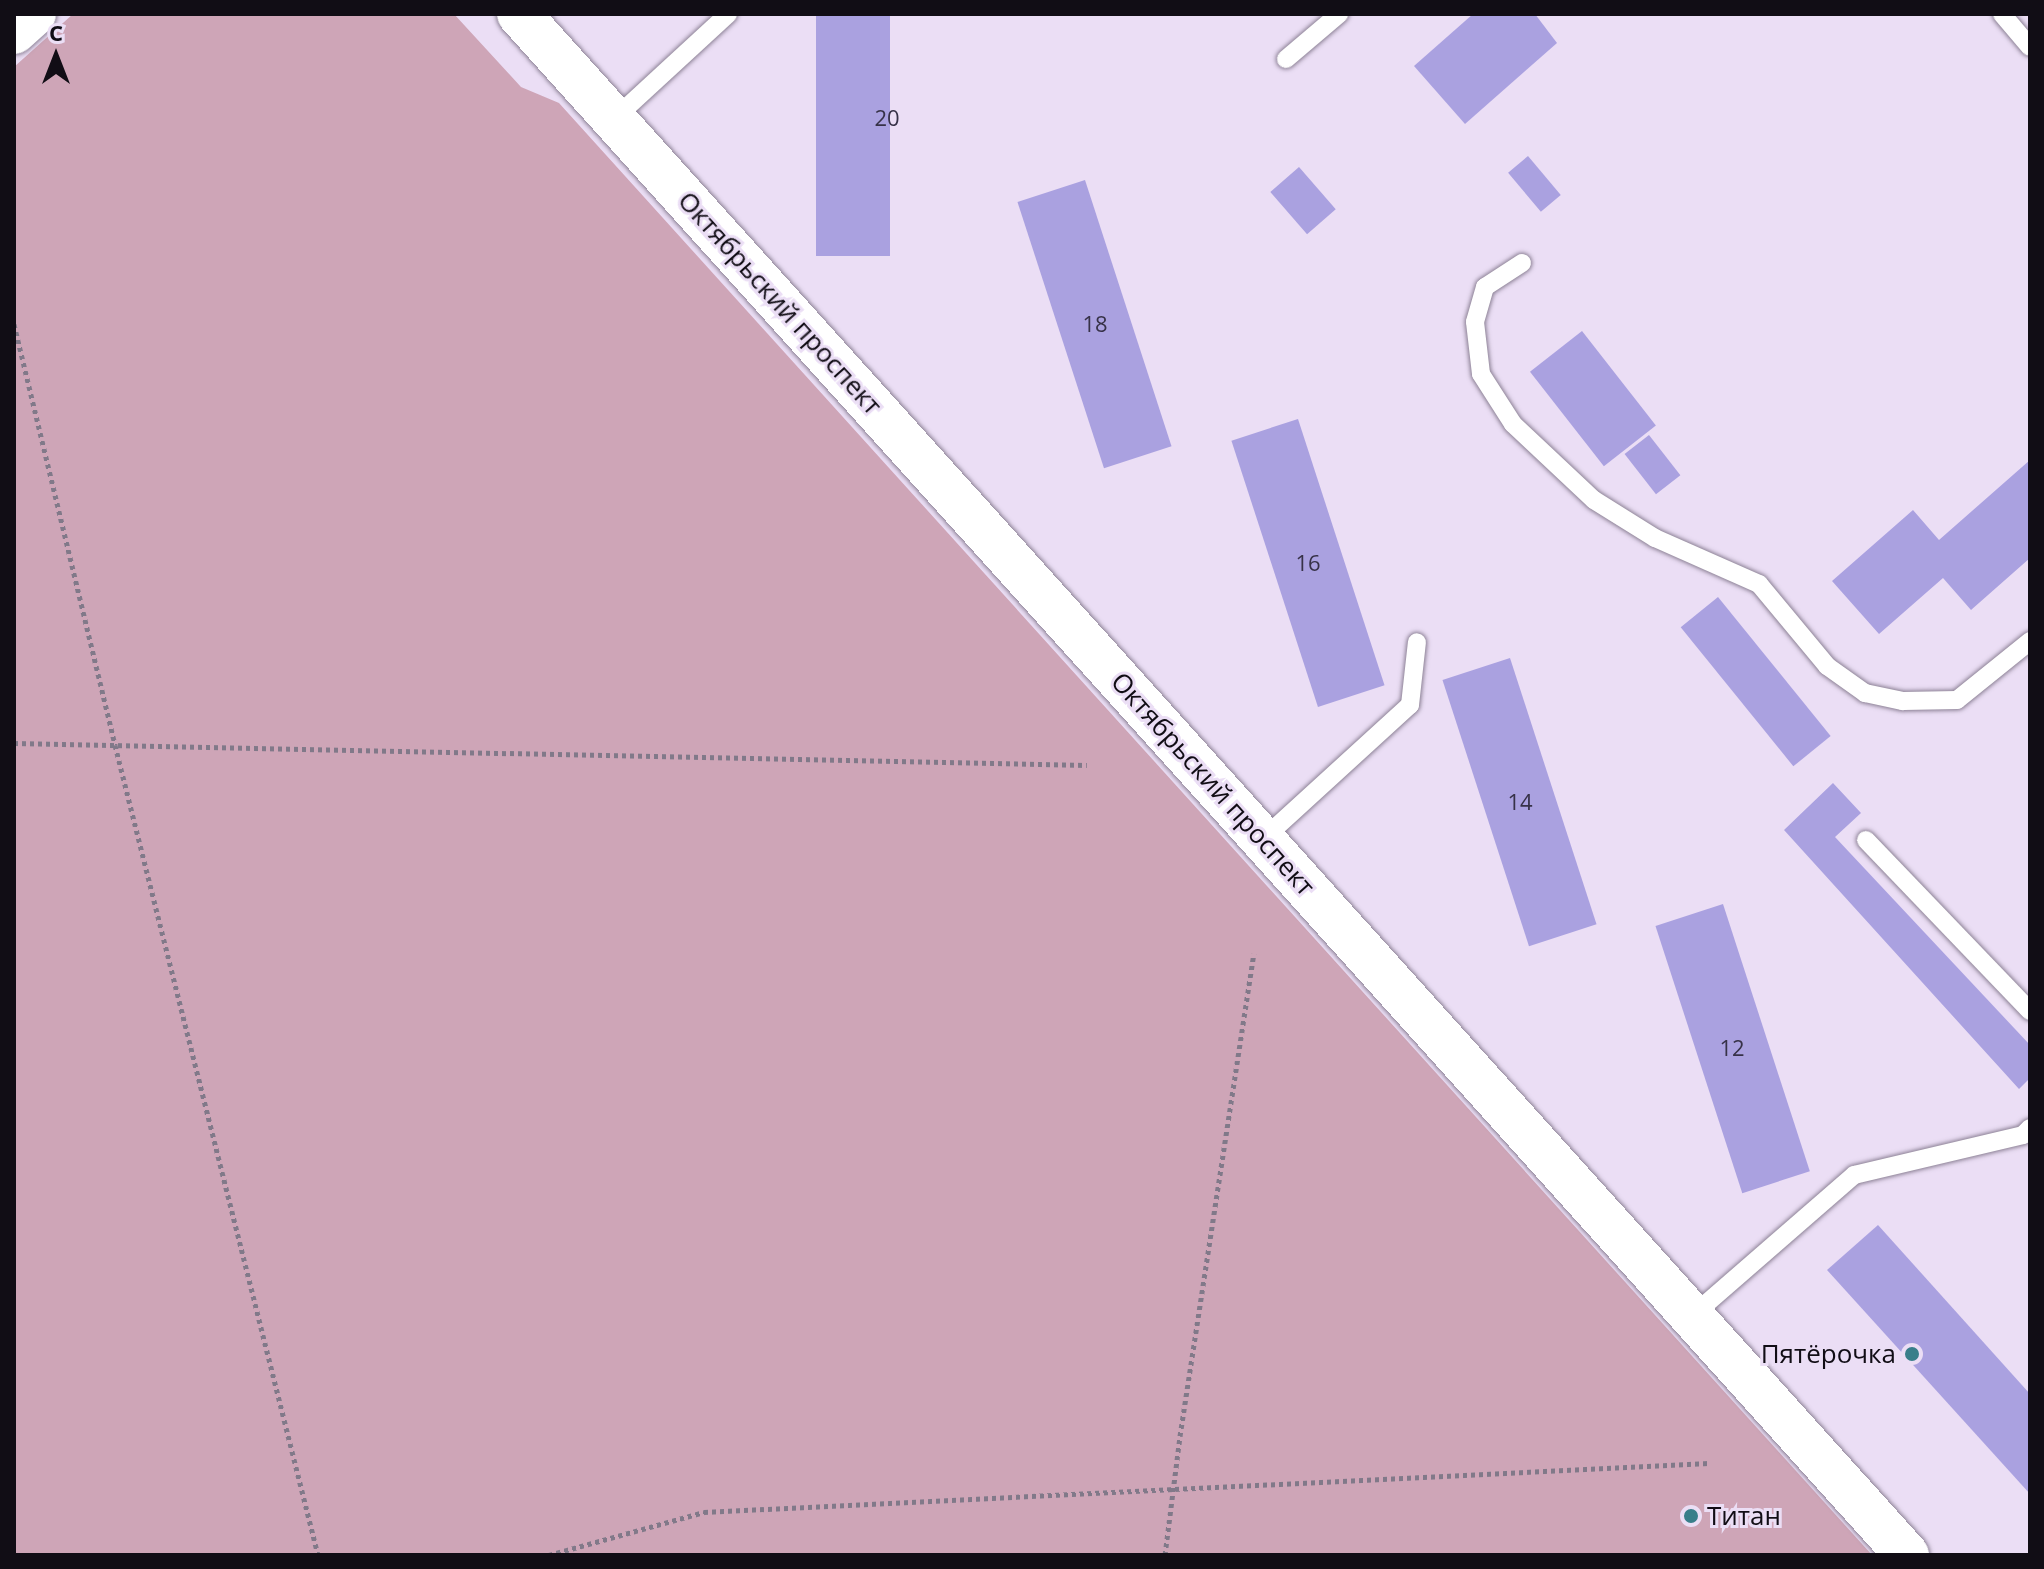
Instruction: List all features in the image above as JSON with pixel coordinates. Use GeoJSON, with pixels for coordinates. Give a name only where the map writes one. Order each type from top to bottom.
{"type":"FeatureCollection","features":[{"type":"Feature","properties":{"kind":"street"},"geometry":{"type":"LineString","coordinates":[[14,32],[34,14]]}},
{"type":"Feature","properties":{"kind":"street","name":"Октябрьский проспект"},"geometry":{"type":"LineString","coordinates":[[519,14],[1907,1555]]}},
{"type":"Feature","properties":{"kind":"lane"},"geometry":{"type":"LineString","coordinates":[[614,119],[728,14]]}},
{"type":"Feature","properties":{"kind":"lane"},"geometry":{"type":"LineString","coordinates":[[1286,59],[1339,14]]}},
{"type":"Feature","properties":{"kind":"lane"},"geometry":{"type":"LineString","coordinates":[[2002,14],[2030,47]]}},
{"type":"Feature","properties":{"kind":"lane"},"geometry":{"type":"LineString","coordinates":[[1522,263],[1485,287],[1475,322],[1481,374],[1513,424],[1594,500],[1655,538],[1759,584],[1827,666],[1865,693],[1903,701],[1957,700],[2030,641]]}},
{"type":"Feature","properties":{"kind":"lane"},"geometry":{"type":"LineString","coordinates":[[1263,839],[1410,705],[1417,642]]}},
{"type":"Feature","properties":{"kind":"lane"},"geometry":{"type":"LineString","coordinates":[[1866,840],[2030,1011]]}},
{"type":"Feature","properties":{"kind":"lane"},"geometry":{"type":"LineString","coordinates":[[1692,1316],[1854,1175],[2023,1135],[2030,1128]]}},
{"type":"Feature","properties":{"kind":"path"},"geometry":{"type":"LineString","coordinates":[[14,324],[115,745],[318,1555]]}},
{"type":"Feature","properties":{"kind":"path"},"geometry":{"type":"LineString","coordinates":[[14,743],[1087,765]]}},
{"type":"Feature","properties":{"kind":"path"},"geometry":{"type":"LineString","coordinates":[[1165,1555],[1254,954]]}},
{"type":"Feature","properties":{"kind":"path"},"geometry":{"type":"LineString","coordinates":[[549,1555],[704,1512],[1709,1463]]}},
{"type":"Feature","properties":{"kind":"shaded area"},"geometry":{"type":"Polygon","coordinates":[[[73,14],[454,14],[521,87],[559,103],[1872,1555],[14,1555],[14,67],[73,14]]]}},
{"type":"Feature","properties":{"kind":"building"},"geometry":{"type":"Polygon","coordinates":[[[816,14],[890,14],[890,256],[816,256],[816,14]]]}},
{"type":"Feature","properties":{"kind":"building"},"geometry":{"type":"Polygon","coordinates":[[[1473,14],[1535,14],[1557,43],[1465,124],[1414,66],[1473,14]]]}},
{"type":"Feature","properties":{"kind":"building"},"geometry":{"type":"Polygon","coordinates":[[[1528,156],[1561,195],[1541,212],[1508,173],[1528,156]]]}},
{"type":"Feature","properties":{"kind":"building"},"geometry":{"type":"Polygon","coordinates":[[[1299,167],[1336,209],[1307,234],[1270,192],[1299,167]]]}},
{"type":"Feature","properties":{"kind":"building"},"geometry":{"type":"Polygon","coordinates":[[[1085,180],[1172,446],[1104,468],[1017,202],[1085,180]]]}},
{"type":"Feature","properties":{"kind":"building"},"geometry":{"type":"Polygon","coordinates":[[[1582,331],[1656,426],[1604,466],[1530,372],[1582,331]]]}},
{"type":"Feature","properties":{"kind":"building"},"geometry":{"type":"Polygon","coordinates":[[[1298,419],[1385,685],[1318,707],[1231,441],[1298,419]]]}},
{"type":"Feature","properties":{"kind":"building"},"geometry":{"type":"Polygon","coordinates":[[[1649,435],[1680,475],[1656,494],[1625,454],[1649,435]]]}},
{"type":"Feature","properties":{"kind":"building"},"geometry":{"type":"Polygon","coordinates":[[[2030,460],[2030,558],[1971,610],[1943,578],[1879,634],[1832,581],[1913,510],[1939,540],[2030,460]]]}},
{"type":"Feature","properties":{"kind":"building"},"geometry":{"type":"Polygon","coordinates":[[[1718,597],[1831,736],[1793,766],[1681,627],[1718,597]]]}},
{"type":"Feature","properties":{"kind":"building"},"geometry":{"type":"Polygon","coordinates":[[[1510,658],[1597,924],[1529,946],[1442,680],[1510,658]]]}},
{"type":"Feature","properties":{"kind":"building"},"geometry":{"type":"Polygon","coordinates":[[[1833,783],[1861,813],[1835,837],[2030,1045],[2030,1078],[2019,1089],[1784,830],[1833,783]]]}},
{"type":"Feature","properties":{"kind":"building"},"geometry":{"type":"Polygon","coordinates":[[[1723,904],[1810,1171],[1742,1193],[1655,926],[1723,904]]]}},
{"type":"Feature","properties":{"kind":"building"},"geometry":{"type":"Polygon","coordinates":[[[1878,1225],[2030,1394],[2030,1494],[1827,1270],[1878,1225]]]}},
{"type":"Feature","properties":{"kind":"place","name":"Пятёрочка"},"geometry":{"type":"Point","coordinates":[1912,1354]}},
{"type":"Feature","properties":{"kind":"place","name":"Титан"},"geometry":{"type":"Point","coordinates":[1691,1516]}}]}
